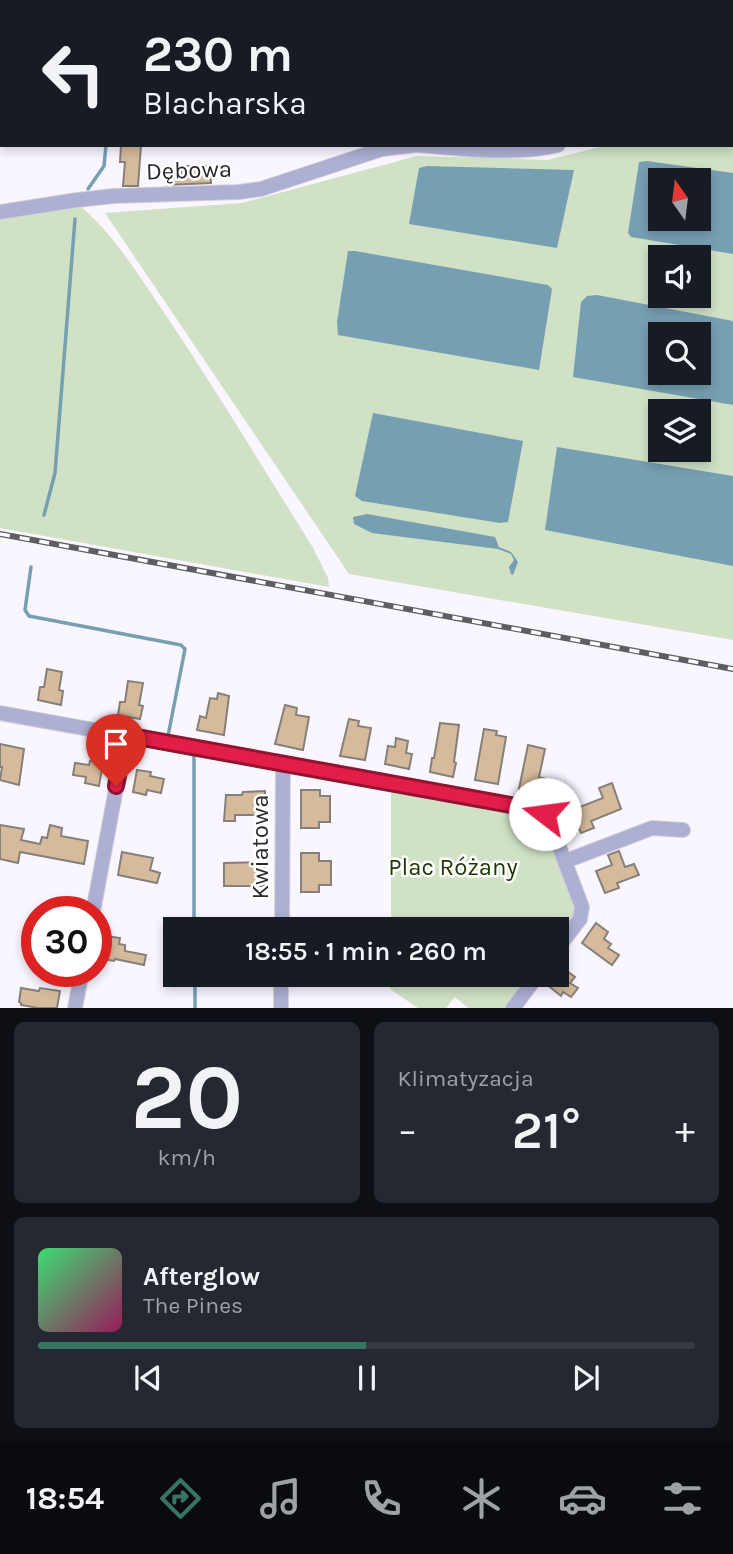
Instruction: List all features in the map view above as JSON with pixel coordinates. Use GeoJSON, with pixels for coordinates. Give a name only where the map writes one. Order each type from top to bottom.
{"type":"FeatureCollection","features":[{"type":"Feature","properties":{"kind":"street","name":"Dębowa"},"geometry":{"type":"LineString","coordinates":[[0,212],[114,196],[261,189],[382,149],[399,147]]}},
{"type":"Feature","properties":{"kind":"street","name":"Dębowa"},"geometry":{"type":"LineString","coordinates":[[453,147],[508,150],[551,147]]}},
{"type":"Feature","properties":{"kind":"street"},"geometry":{"type":"LineString","coordinates":[[0,713],[538,810],[549,820],[582,907],[580,919],[569,933]]}},
{"type":"Feature","properties":{"kind":"street"},"geometry":{"type":"LineString","coordinates":[[96,896],[126,735]]}},
{"type":"Feature","properties":{"kind":"street","name":"Kwiatowa"},"geometry":{"type":"LineString","coordinates":[[282,917],[283,764]]}},
{"type":"Feature","properties":{"kind":"street"},"geometry":{"type":"LineString","coordinates":[[566,861],[652,828],[683,830]]}},
{"type":"Feature","properties":{"kind":"street"},"geometry":{"type":"LineString","coordinates":[[75,1008],[79,987]]}},
{"type":"Feature","properties":{"kind":"street"},"geometry":{"type":"LineString","coordinates":[[281,987],[281,1008]]}},
{"type":"Feature","properties":{"kind":"street"},"geometry":{"type":"LineString","coordinates":[[513,1008],[529,987]]}},
{"type":"Feature","properties":{"kind":"green space"},"geometry":{"type":"Polygon","coordinates":[[[601,147],[733,147],[733,640],[349,574],[105,213],[242,203],[417,156],[547,160],[601,147]]]}},
{"type":"Feature","properties":{"kind":"green space"},"geometry":{"type":"Polygon","coordinates":[[[79,205],[104,229],[125,256],[184,343],[312,546],[328,578],[329,587],[0,528],[0,217],[79,205]]]}},
{"type":"Feature","properties":{"kind":"green space","name":"Plac Różany"},"geometry":{"type":"Polygon","coordinates":[[[391,792],[542,820],[576,909],[569,924],[569,917],[391,917],[391,792]]]}},
{"type":"Feature","properties":{"kind":"green space"},"geometry":{"type":"Polygon","coordinates":[[[522,987],[506,1008],[468,1008],[455,997],[446,1008],[418,1008],[390,989],[522,987]]]}},
{"type":"Feature","properties":{"kind":"water"},"geometry":{"type":"Polygon","coordinates":[[[639,162],[697,168],[648,168],[648,231],[711,231],[711,170],[733,173],[733,254],[711,250],[711,245],[679,245],[631,237],[628,233],[639,162]]]}},
{"type":"Feature","properties":{"kind":"water"},"geometry":{"type":"Polygon","coordinates":[[[427,166],[574,170],[557,248],[409,224],[419,168],[427,166]]]}},
{"type":"Feature","properties":{"kind":"water"},"geometry":{"type":"Polygon","coordinates":[[[348,251],[548,285],[552,289],[539,370],[338,335],[337,322],[348,251]]]}},
{"type":"Feature","properties":{"kind":"water"},"geometry":{"type":"Polygon","coordinates":[[[597,295],[648,305],[648,308],[665,308],[733,321],[733,405],[711,399],[573,377],[581,302],[587,296],[597,295]]]}},
{"type":"Feature","properties":{"kind":"water"},"geometry":{"type":"Polygon","coordinates":[[[373,413],[523,441],[508,522],[500,523],[362,501],[355,496],[373,413]]]}},
{"type":"Feature","properties":{"kind":"water"},"geometry":{"type":"Polygon","coordinates":[[[557,447],[733,476],[733,566],[545,530],[557,447]]]}},
{"type":"Feature","properties":{"kind":"water"},"geometry":{"type":"Polygon","coordinates":[[[367,514],[495,537],[499,547],[511,552],[518,562],[513,575],[509,567],[514,560],[511,554],[498,549],[372,533],[354,524],[353,517],[367,514]]]}},
{"type":"Feature","properties":{"kind":"building"},"geometry":{"type":"Polygon","coordinates":[[[121,147],[141,147],[138,186],[123,186],[125,162],[120,162],[121,147]]]}},
{"type":"Feature","properties":{"kind":"building"},"geometry":{"type":"Polygon","coordinates":[[[181,166],[211,166],[211,183],[167,185],[167,176],[181,176],[181,166]]]}},
{"type":"Feature","properties":{"kind":"building"},"geometry":{"type":"Polygon","coordinates":[[[47,669],[62,672],[59,690],[63,691],[61,705],[38,700],[40,687],[44,687],[47,669]]]}},
{"type":"Feature","properties":{"kind":"building"},"geometry":{"type":"Polygon","coordinates":[[[128,681],[143,683],[139,705],[143,706],[140,719],[118,715],[120,702],[125,702],[128,681]]]}},
{"type":"Feature","properties":{"kind":"building"},"geometry":{"type":"Polygon","coordinates":[[[218,693],[229,696],[224,735],[197,730],[200,716],[206,718],[210,698],[217,699],[218,693]]]}},
{"type":"Feature","properties":{"kind":"building"},"geometry":{"type":"Polygon","coordinates":[[[285,705],[297,708],[296,715],[309,717],[303,750],[275,744],[285,705]]]}},
{"type":"Feature","properties":{"kind":"building"},"geometry":{"type":"Polygon","coordinates":[[[349,719],[359,721],[358,726],[371,728],[365,760],[340,756],[349,719]]]}},
{"type":"Feature","properties":{"kind":"building"},"geometry":{"type":"Polygon","coordinates":[[[440,723],[459,725],[453,777],[430,772],[440,723]]]}},
{"type":"Feature","properties":{"kind":"building"},"geometry":{"type":"Polygon","coordinates":[[[484,729],[497,731],[496,735],[506,737],[498,784],[475,780],[484,729]]]}},
{"type":"Feature","properties":{"kind":"building"},"geometry":{"type":"Polygon","coordinates":[[[396,738],[408,741],[406,753],[412,754],[409,769],[385,764],[388,746],[395,747],[396,738]]]}},
{"type":"Feature","properties":{"kind":"building"},"geometry":{"type":"Polygon","coordinates":[[[0,744],[24,749],[19,785],[0,780],[0,744]]]}},
{"type":"Feature","properties":{"kind":"building"},"geometry":{"type":"Polygon","coordinates":[[[528,745],[545,749],[539,777],[546,779],[543,794],[519,789],[528,745]]]}},
{"type":"Feature","properties":{"kind":"building"},"geometry":{"type":"Polygon","coordinates":[[[90,761],[103,763],[99,786],[85,783],[86,777],[73,775],[75,763],[89,765],[90,761]]]}},
{"type":"Feature","properties":{"kind":"building"},"geometry":{"type":"Polygon","coordinates":[[[137,770],[151,772],[150,776],[164,779],[161,793],[147,790],[146,795],[133,792],[137,770]]]}},
{"type":"Feature","properties":{"kind":"building"},"geometry":{"type":"Polygon","coordinates":[[[612,783],[621,809],[591,821],[594,828],[581,833],[572,810],[603,798],[599,788],[612,783]]]}},
{"type":"Feature","properties":{"kind":"building"},"geometry":{"type":"Polygon","coordinates":[[[301,790],[320,790],[320,796],[330,796],[330,822],[319,822],[319,828],[301,828],[301,790]]]}},
{"type":"Feature","properties":{"kind":"building"},"geometry":{"type":"Polygon","coordinates":[[[265,791],[265,815],[235,815],[235,821],[224,821],[226,795],[265,791]]]}},
{"type":"Feature","properties":{"kind":"building"},"geometry":{"type":"Polygon","coordinates":[[[0,825],[24,829],[21,840],[40,844],[42,837],[47,838],[50,825],[62,828],[61,836],[88,841],[84,864],[20,852],[18,863],[0,859],[0,825]]]}},
{"type":"Feature","properties":{"kind":"building"},"geometry":{"type":"Polygon","coordinates":[[[619,851],[625,867],[634,864],[639,875],[617,883],[619,888],[605,893],[596,871],[612,865],[608,855],[619,851]]]}},
{"type":"Feature","properties":{"kind":"building"},"geometry":{"type":"Polygon","coordinates":[[[122,852],[153,858],[150,870],[160,873],[157,883],[118,875],[122,852]]]}},
{"type":"Feature","properties":{"kind":"building"},"geometry":{"type":"Polygon","coordinates":[[[301,853],[319,853],[319,861],[331,861],[331,885],[319,885],[319,892],[301,892],[301,853]]]}},
{"type":"Feature","properties":{"kind":"building"},"geometry":{"type":"Polygon","coordinates":[[[264,862],[264,886],[224,886],[224,863],[264,862]]]}},
{"type":"Feature","properties":{"kind":"building"},"geometry":{"type":"Polygon","coordinates":[[[596,923],[608,932],[604,939],[611,944],[608,948],[619,955],[612,965],[582,943],[596,923]]]}},
{"type":"Feature","properties":{"kind":"building"},"geometry":{"type":"Polygon","coordinates":[[[112,937],[120,938],[119,944],[125,945],[125,951],[146,955],[144,965],[115,959],[114,961],[112,937]]]}},
{"type":"Feature","properties":{"kind":"building"},"geometry":{"type":"Polygon","coordinates":[[[569,973],[575,977],[570,983],[578,988],[571,997],[563,992],[561,996],[550,987],[569,987],[569,973]]]}},
{"type":"Feature","properties":{"kind":"building"},"geometry":{"type":"Polygon","coordinates":[[[21,988],[60,991],[57,1008],[21,1005],[21,988]]]}},
{"type":"Feature","properties":{"kind":"waterway"},"geometry":{"type":"LineString","coordinates":[[88,189],[104,166],[106,147]]}},
{"type":"Feature","properties":{"kind":"waterway"},"geometry":{"type":"LineString","coordinates":[[44,515],[55,473],[75,219]]}},
{"type":"Feature","properties":{"kind":"waterway"},"geometry":{"type":"LineString","coordinates":[[31,567],[25,610],[29,616],[181,645],[185,649],[168,736]]}},
{"type":"Feature","properties":{"kind":"waterway"},"geometry":{"type":"LineString","coordinates":[[194,754],[194,917]]}},
{"type":"Feature","properties":{"kind":"waterway"},"geometry":{"type":"LineString","coordinates":[[195,987],[195,1008]]}},
{"type":"Feature","properties":{"kind":"railway"},"geometry":{"type":"LineString","coordinates":[[0,534],[733,669]]}},
{"type":"Feature","properties":{"kind":"route"},"geometry":{"type":"LineString","coordinates":[[116,786],[126,735],[538,810],[545,814]]}}]}
